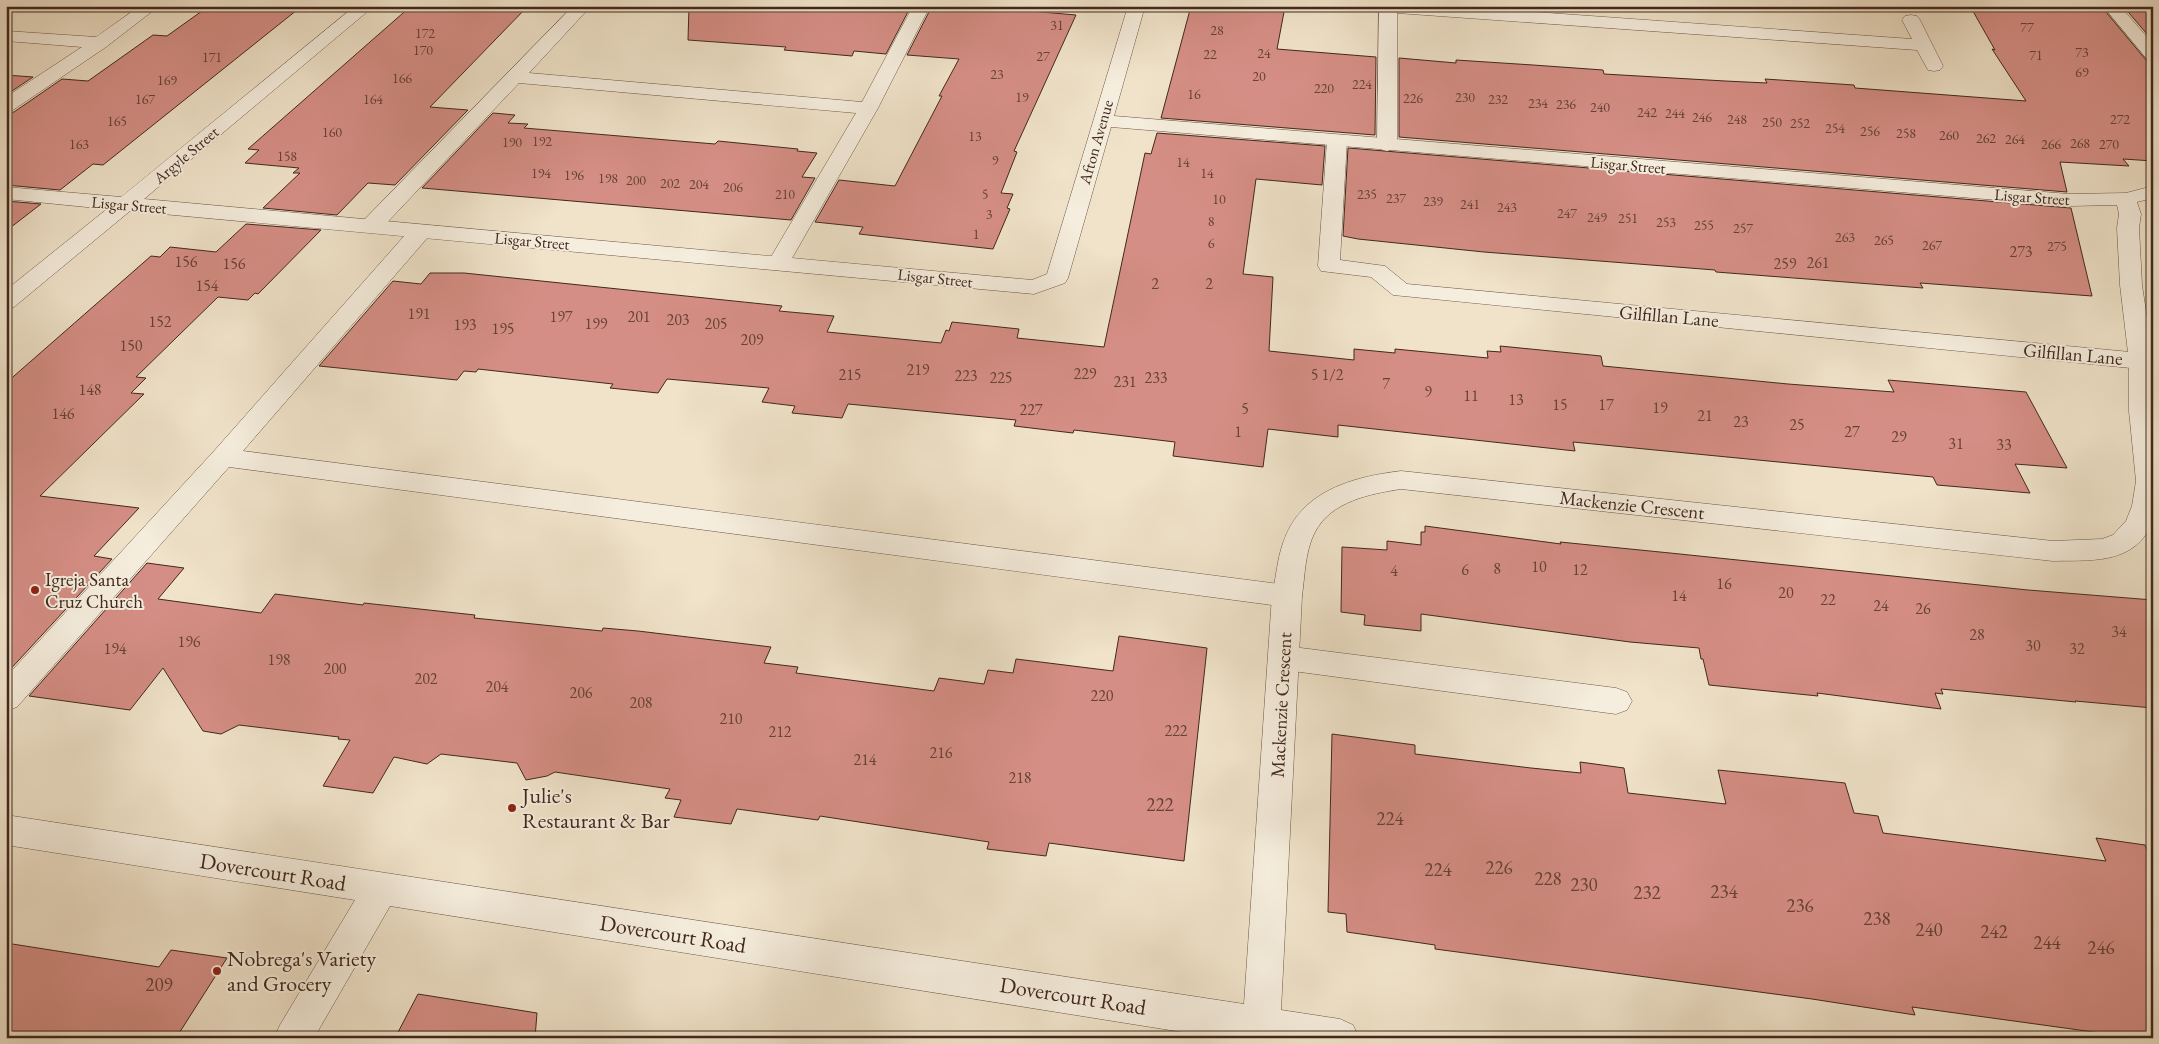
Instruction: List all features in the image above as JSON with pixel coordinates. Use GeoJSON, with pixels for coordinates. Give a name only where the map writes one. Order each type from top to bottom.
{"type":"FeatureCollection","features":[{"type":"Feature","properties":{"kind":"street"},"geometry":{"type":"LineString","coordinates":[[6,106],[100,43],[151,6]]}},
{"type":"Feature","properties":{"kind":"street","name":"Argyle Street"},"geometry":{"type":"LineString","coordinates":[[6,302],[366,6]]}},
{"type":"Feature","properties":{"kind":"street"},"geometry":{"type":"LineString","coordinates":[[372,225],[583,6]]}},
{"type":"Feature","properties":{"kind":"street"},"geometry":{"type":"LineString","coordinates":[[779,262],[868,108],[922,6]]}},
{"type":"Feature","properties":{"kind":"street","name":"Afton Avenue"},"geometry":{"type":"LineString","coordinates":[[1056,278],[1137,6]]}},
{"type":"Feature","properties":{"kind":"street"},"geometry":{"type":"LineString","coordinates":[[1387,145],[1388,6],[1922,45]]}},
{"type":"Feature","properties":{"kind":"street"},"geometry":{"type":"LineString","coordinates":[[2111,6],[2153,54]]}},
{"type":"Feature","properties":{"kind":"street"},"geometry":{"type":"LineString","coordinates":[[1911,20],[1934,66]]}},
{"type":"Feature","properties":{"kind":"street"},"geometry":{"type":"LineString","coordinates":[[6,36],[100,43]]}},
{"type":"Feature","properties":{"kind":"street"},"geometry":{"type":"LineString","coordinates":[[516,77],[868,108]]}},
{"type":"Feature","properties":{"kind":"street","name":"Lisgar Street"},"geometry":{"type":"LineString","coordinates":[[1102,121],[2069,200],[2140,195]]}},
{"type":"Feature","properties":{"kind":"street","name":"Gilfillan Lane"},"geometry":{"type":"LineString","coordinates":[[1337,141],[1329,266],[1377,272],[1401,290],[2141,361]]}},
{"type":"Feature","properties":{"kind":"street","name":"Lisgar Street"},"geometry":{"type":"LineString","coordinates":[[6,193],[779,262],[1034,287],[1056,278]]}},
{"type":"Feature","properties":{"kind":"street","name":"Mackenzie Crescent"},"geometry":{"type":"LineString","coordinates":[[1262,1026],[1285,658],[1287,596],[1298,541],[1305,525],[1323,506],[1342,494],[1372,483],[1401,480],[2053,551],[2104,549],[2123,542],[2137,526],[2146,506],[2149,481],[2142,411],[2141,361],[2131,285],[2128,228],[2130,214],[2140,195]]}},
{"type":"Feature","properties":{"kind":"street"},"geometry":{"type":"LineString","coordinates":[[6,698],[223,457],[421,231]]}},
{"type":"Feature","properties":{"kind":"street"},"geometry":{"type":"LineString","coordinates":[[223,457],[1287,596]]}},
{"type":"Feature","properties":{"kind":"street"},"geometry":{"type":"LineString","coordinates":[[1285,658],[1616,701]]}},
{"type":"Feature","properties":{"kind":"street","name":"Dovercourt Road"},"geometry":{"type":"LineString","coordinates":[[6,830],[1340,1038]]}},
{"type":"Feature","properties":{"kind":"street"},"geometry":{"type":"LineString","coordinates":[[293,1038],[381,889]]}},
{"type":"Feature","properties":{"kind":"building"},"geometry":{"type":"Polygon","coordinates":[[[209,6],[302,6],[103,165],[93,164],[60,190],[6,185],[6,114],[14,112],[62,79],[88,81],[153,35],[167,36],[209,6]]]}},
{"type":"Feature","properties":{"kind":"building"},"geometry":{"type":"Polygon","coordinates":[[[411,6],[528,6],[430,107],[468,110],[395,185],[368,183],[337,215],[263,208],[300,173],[293,173],[299,168],[245,163],[259,150],[248,149],[411,6]]]}},
{"type":"Feature","properties":{"kind":"building"},"geometry":{"type":"Polygon","coordinates":[[[689,6],[911,6],[886,54],[854,51],[852,56],[784,50],[786,47],[688,40],[689,6]]]}},
{"type":"Feature","properties":{"kind":"building"},"geometry":{"type":"Polygon","coordinates":[[[932,6],[973,6],[1076,15],[1014,151],[1017,152],[1001,193],[1013,194],[1007,208],[1010,209],[993,249],[859,234],[863,227],[815,222],[839,180],[895,186],[959,59],[907,55],[932,6]]]}},
{"type":"Feature","properties":{"kind":"building"},"geometry":{"type":"Polygon","coordinates":[[[1191,6],[1269,6],[1268,10],[1284,12],[1277,49],[1376,57],[1375,135],[1161,118],[1191,6]]]}},
{"type":"Feature","properties":{"kind":"building"},"geometry":{"type":"Polygon","coordinates":[[[1970,6],[2101,6],[2146,60],[2153,62],[2153,161],[2123,159],[2129,166],[2060,162],[2067,192],[1399,137],[1399,58],[1456,63],[1456,60],[1603,70],[1604,74],[1767,83],[1765,79],[1854,85],[1855,88],[2026,101],[1992,49],[1995,50],[1970,6]]]}},
{"type":"Feature","properties":{"kind":"building"},"geometry":{"type":"Polygon","coordinates":[[[2123,6],[2153,6],[2153,41],[2123,6]]]}},
{"type":"Feature","properties":{"kind":"building"},"geometry":{"type":"Polygon","coordinates":[[[6,75],[33,77],[6,95],[6,75]]]}},
{"type":"Feature","properties":{"kind":"building"},"geometry":{"type":"Polygon","coordinates":[[[493,113],[515,115],[508,123],[528,124],[524,128],[715,144],[718,141],[798,149],[797,151],[817,153],[802,177],[815,178],[791,220],[422,188],[493,113]]]}},
{"type":"Feature","properties":{"kind":"building"},"geometry":{"type":"Polygon","coordinates":[[[1157,133],[1325,146],[1322,185],[1256,179],[1243,274],[1273,277],[1269,351],[1354,360],[1354,349],[1395,353],[1395,349],[1488,358],[1487,351],[1501,352],[1500,346],[1601,356],[1603,366],[1788,384],[1894,392],[1888,380],[2026,392],[2067,468],[2015,464],[2030,493],[1937,485],[1933,477],[1573,442],[1575,451],[1338,425],[1338,437],[1268,429],[1263,467],[1173,456],[1175,442],[1074,430],[1073,433],[1014,426],[1016,420],[848,404],[842,418],[792,413],[795,406],[762,402],[769,388],[667,379],[658,393],[610,388],[613,384],[478,369],[476,372],[464,371],[457,380],[319,366],[393,281],[421,284],[430,273],[464,273],[782,306],[779,311],[834,316],[827,332],[941,343],[946,330],[949,331],[952,322],[1019,329],[1017,338],[1104,347],[1145,153],[1151,154],[1157,133]]]}},
{"type":"Feature","properties":{"kind":"building"},"geometry":{"type":"Polygon","coordinates":[[[1348,148],[2071,208],[2092,296],[1920,283],[1923,288],[1716,272],[1715,270],[1484,252],[1358,239],[1343,236],[1348,148]]]}},
{"type":"Feature","properties":{"kind":"building"},"geometry":{"type":"Polygon","coordinates":[[[6,201],[41,204],[6,231],[6,201]]]}},
{"type":"Feature","properties":{"kind":"building"},"geometry":{"type":"Polygon","coordinates":[[[246,224],[321,230],[258,294],[255,293],[248,300],[218,297],[136,377],[146,378],[131,393],[144,394],[40,496],[139,508],[94,556],[112,559],[6,674],[6,383],[151,256],[160,257],[170,247],[216,252],[246,224]]]}},
{"type":"Feature","properties":{"kind":"building"},"geometry":{"type":"Polygon","coordinates":[[[1425,526],[1561,544],[1560,542],[2028,590],[2153,600],[2153,708],[1941,689],[1943,694],[1935,693],[1941,709],[1817,693],[1818,696],[1709,685],[1699,648],[1630,642],[1421,614],[1421,631],[1364,625],[1365,615],[1341,612],[1342,547],[1387,550],[1387,541],[1421,545],[1421,532],[1425,532],[1425,526]]]}},
{"type":"Feature","properties":{"kind":"building"},"geometry":{"type":"Polygon","coordinates":[[[147,563],[184,568],[158,599],[261,613],[275,594],[363,605],[364,603],[475,615],[474,618],[602,631],[603,628],[638,631],[771,647],[764,663],[798,667],[796,673],[934,691],[939,678],[984,684],[988,670],[1013,673],[1016,659],[1113,671],[1119,636],[1207,648],[1184,861],[1049,843],[1046,856],[987,849],[989,842],[820,816],[818,820],[737,809],[731,824],[674,817],[681,800],[665,798],[670,789],[555,772],[547,776],[526,780],[517,763],[441,754],[427,764],[394,757],[373,793],[323,786],[350,740],[239,725],[221,734],[203,731],[163,668],[130,710],[29,696],[147,563]]]}},
{"type":"Feature","properties":{"kind":"building"},"geometry":{"type":"Polygon","coordinates":[[[1332,734],[1415,745],[1415,754],[1531,768],[1581,773],[1580,762],[1624,768],[1628,793],[1726,804],[1718,770],[1845,783],[1854,813],[1878,816],[1883,833],[2106,861],[2096,838],[2145,845],[2153,862],[2153,1038],[2103,1038],[2101,1033],[1912,1007],[1915,1015],[1812,999],[1435,949],[1435,945],[1347,932],[1346,914],[1328,912],[1332,734]]]}},
{"type":"Feature","properties":{"kind":"building"},"geometry":{"type":"Polygon","coordinates":[[[6,943],[159,967],[171,950],[227,958],[176,1038],[6,1038],[6,943]]]}},
{"type":"Feature","properties":{"kind":"building"},"geometry":{"type":"Polygon","coordinates":[[[418,994],[537,1013],[535,1038],[395,1038],[418,994]]]}},
{"type":"Feature","properties":{"kind":"place","name":"Igreja Santa Cruz Church"},"geometry":{"type":"Point","coordinates":[35,590]}},
{"type":"Feature","properties":{"kind":"place","name":"Julie's Restaurant & Bar"},"geometry":{"type":"Point","coordinates":[512,808]}},
{"type":"Feature","properties":{"kind":"place","name":"Nobrega's Variety and Grocery"},"geometry":{"type":"Point","coordinates":[217,971]}}]}
